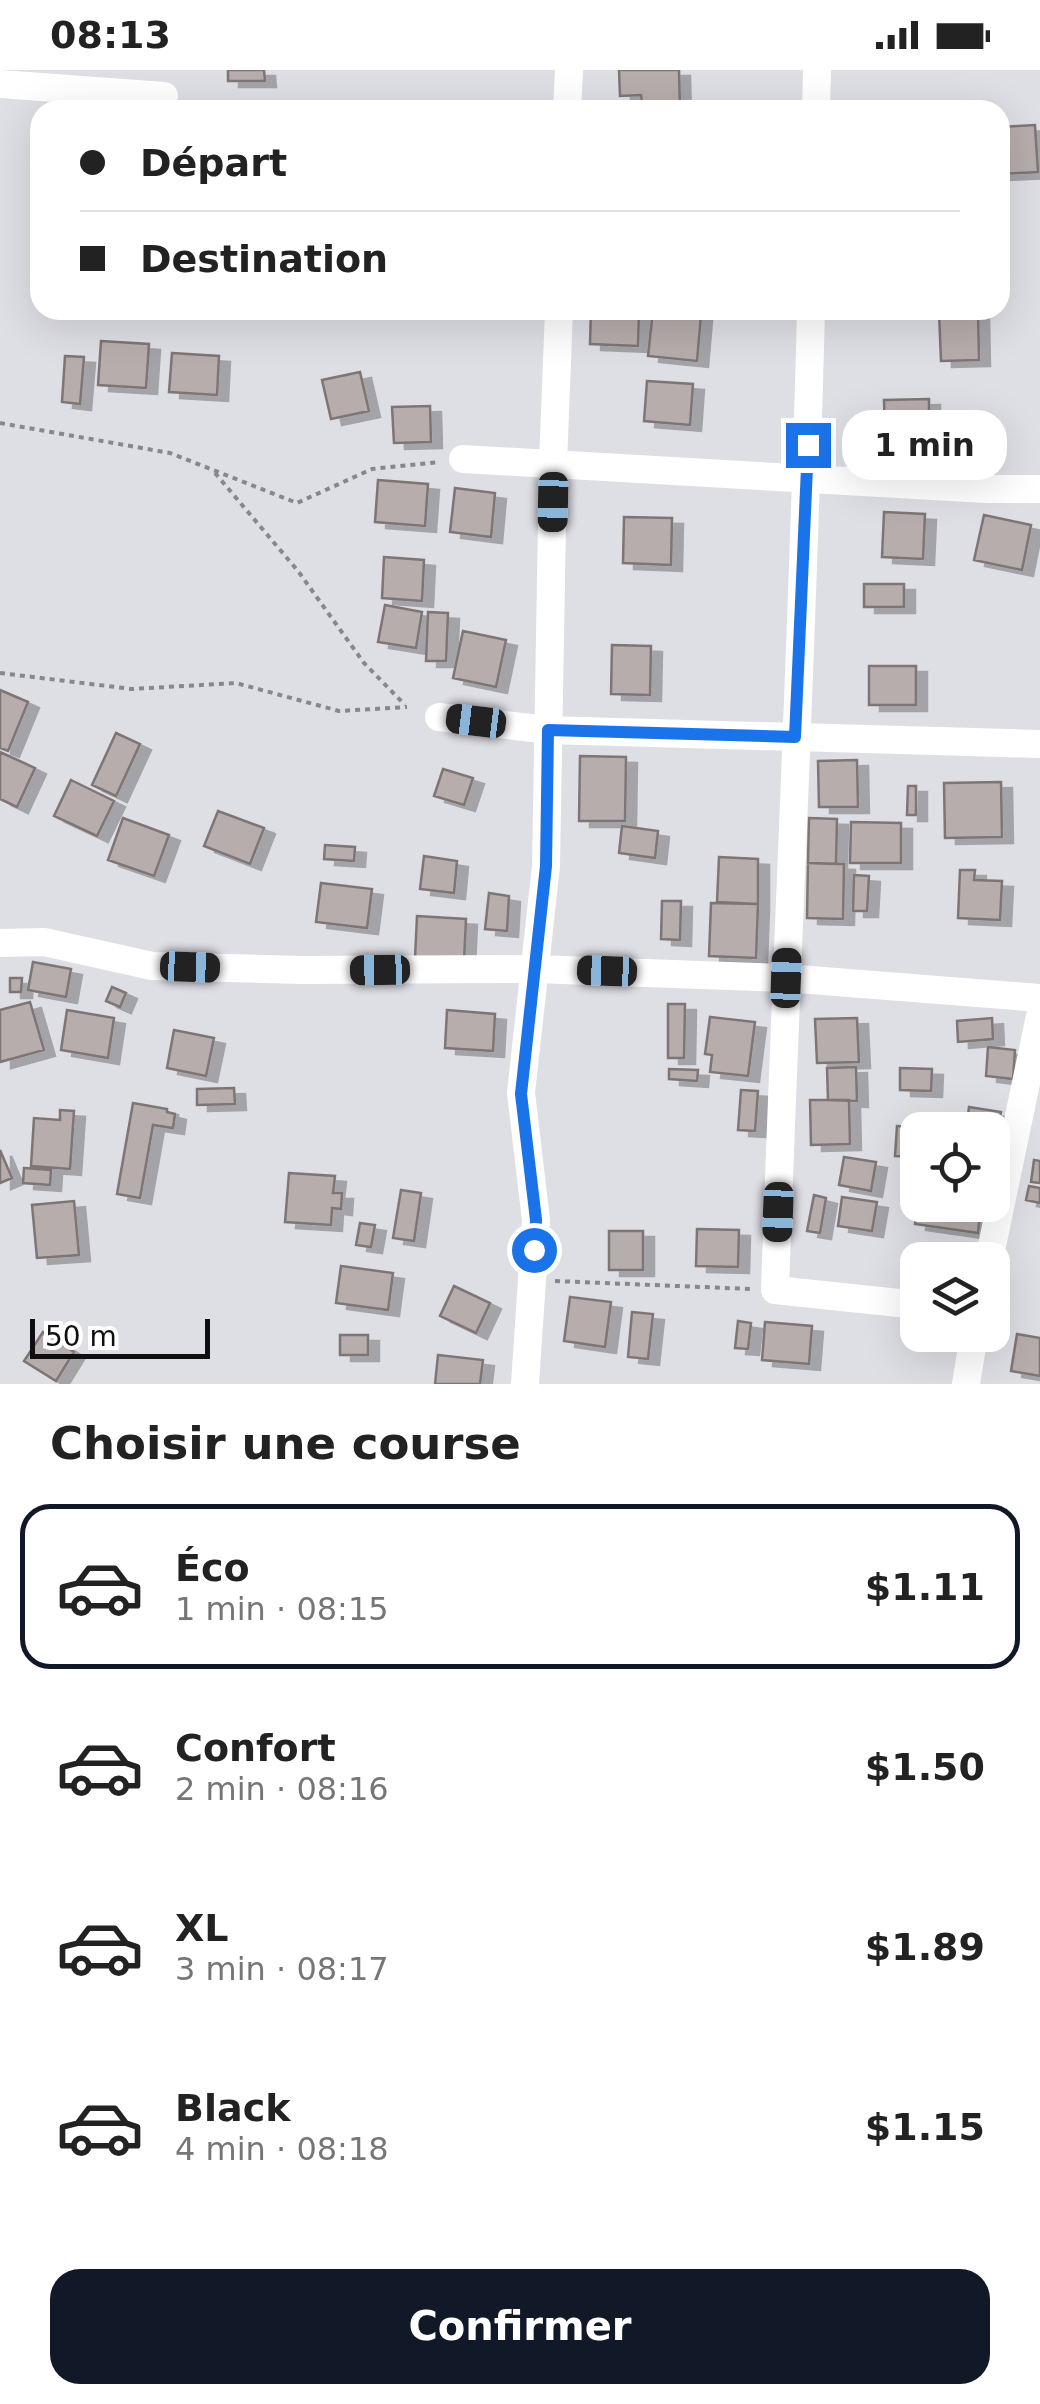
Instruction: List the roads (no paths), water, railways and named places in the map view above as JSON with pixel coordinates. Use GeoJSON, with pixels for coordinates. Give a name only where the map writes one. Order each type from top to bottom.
{"type":"FeatureCollection","features":[{"type":"Feature","properties":{"kind":"street"},"geometry":{"type":"LineString","coordinates":[[568,100],[569,70]]}},
{"type":"Feature","properties":{"kind":"street"},"geometry":{"type":"LineString","coordinates":[[816,70],[816,100]]}},
{"type":"Feature","properties":{"kind":"street"},"geometry":{"type":"LineString","coordinates":[[0,84],[164,96]]}},
{"type":"Feature","properties":{"kind":"street"},"geometry":{"type":"LineString","coordinates":[[525,1384],[536,1220],[521,1094],[546,866],[559,320]]}},
{"type":"Feature","properties":{"kind":"street"},"geometry":{"type":"LineString","coordinates":[[811,320],[776,1290],[900,1302]]}},
{"type":"Feature","properties":{"kind":"street"},"geometry":{"type":"LineString","coordinates":[[463,459],[1040,489]]}},
{"type":"Feature","properties":{"kind":"street"},"geometry":{"type":"LineString","coordinates":[[439,717],[548,730],[1040,744]]}},
{"type":"Feature","properties":{"kind":"street"},"geometry":{"type":"LineString","coordinates":[[0,943],[44,942],[152,966],[302,970],[535,968],[786,978],[1040,998]]}},
{"type":"Feature","properties":{"kind":"street"},"geometry":{"type":"LineString","coordinates":[[993,1242],[1040,1016]]}},
{"type":"Feature","properties":{"kind":"street"},"geometry":{"type":"LineString","coordinates":[[966,1384],[971,1352]]}}]}
